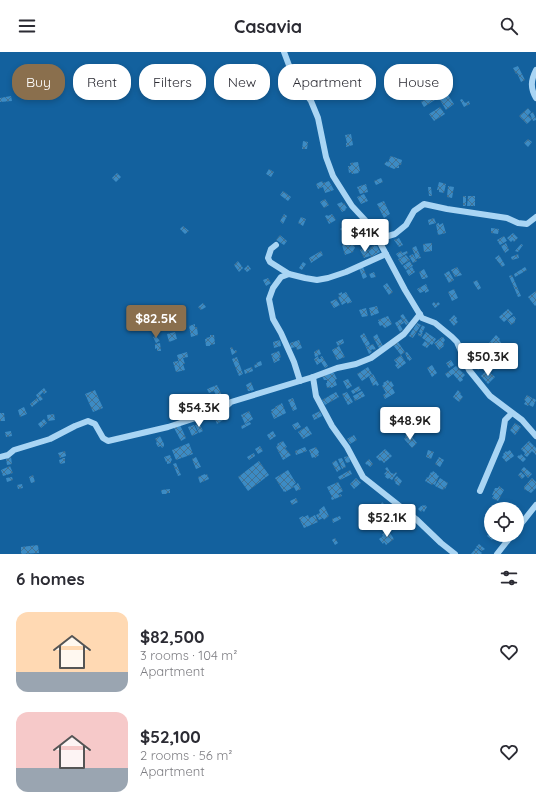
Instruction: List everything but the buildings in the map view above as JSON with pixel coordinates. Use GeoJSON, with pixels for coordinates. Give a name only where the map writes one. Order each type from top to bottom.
{"type":"FeatureCollection","features":[{"type":"Feature","properties":{"kind":"street"},"geometry":{"type":"LineString","coordinates":[[284,52],[290,68],[311,102],[318,118],[326,158],[333,176],[352,206],[365,220],[378,239],[405,290],[422,318],[436,323],[457,342],[469,370],[490,396],[522,420],[536,436]]}},
{"type":"Feature","properties":{"kind":"street"},"geometry":{"type":"LineString","coordinates":[[536,70],[531,84],[536,98]]}},
{"type":"Feature","properties":{"kind":"street"},"geometry":{"type":"LineString","coordinates":[[378,239],[396,234],[406,225],[414,211],[424,204],[507,218],[518,224],[527,224],[536,217]]}},
{"type":"Feature","properties":{"kind":"street"},"geometry":{"type":"LineString","coordinates":[[276,245],[272,249],[268,258],[270,262],[289,274],[317,280],[346,272],[386,254]]}},
{"type":"Feature","properties":{"kind":"street"},"geometry":{"type":"LineString","coordinates":[[289,274],[281,277],[273,288],[270,299],[273,319],[294,362],[300,380]]}},
{"type":"Feature","properties":{"kind":"street"},"geometry":{"type":"LineString","coordinates":[[0,456],[8,455],[14,450],[50,439],[75,426],[88,422],[95,424],[103,438],[108,441],[168,427],[223,409],[231,402],[338,368],[356,364],[371,358],[404,334],[420,314]]}},
{"type":"Feature","properties":{"kind":"street"},"geometry":{"type":"LineString","coordinates":[[313,376],[316,396],[332,426],[347,447],[363,477],[416,519],[455,554]]}},
{"type":"Feature","properties":{"kind":"street"},"geometry":{"type":"LineString","coordinates":[[480,491],[502,439],[505,420],[512,413]]}},
{"type":"Feature","properties":{"kind":"street"},"geometry":{"type":"LineString","coordinates":[[524,520],[536,505]]}},
{"type":"Feature","properties":{"kind":"street"},"geometry":{"type":"LineString","coordinates":[[497,554],[506,542]]}}]}
